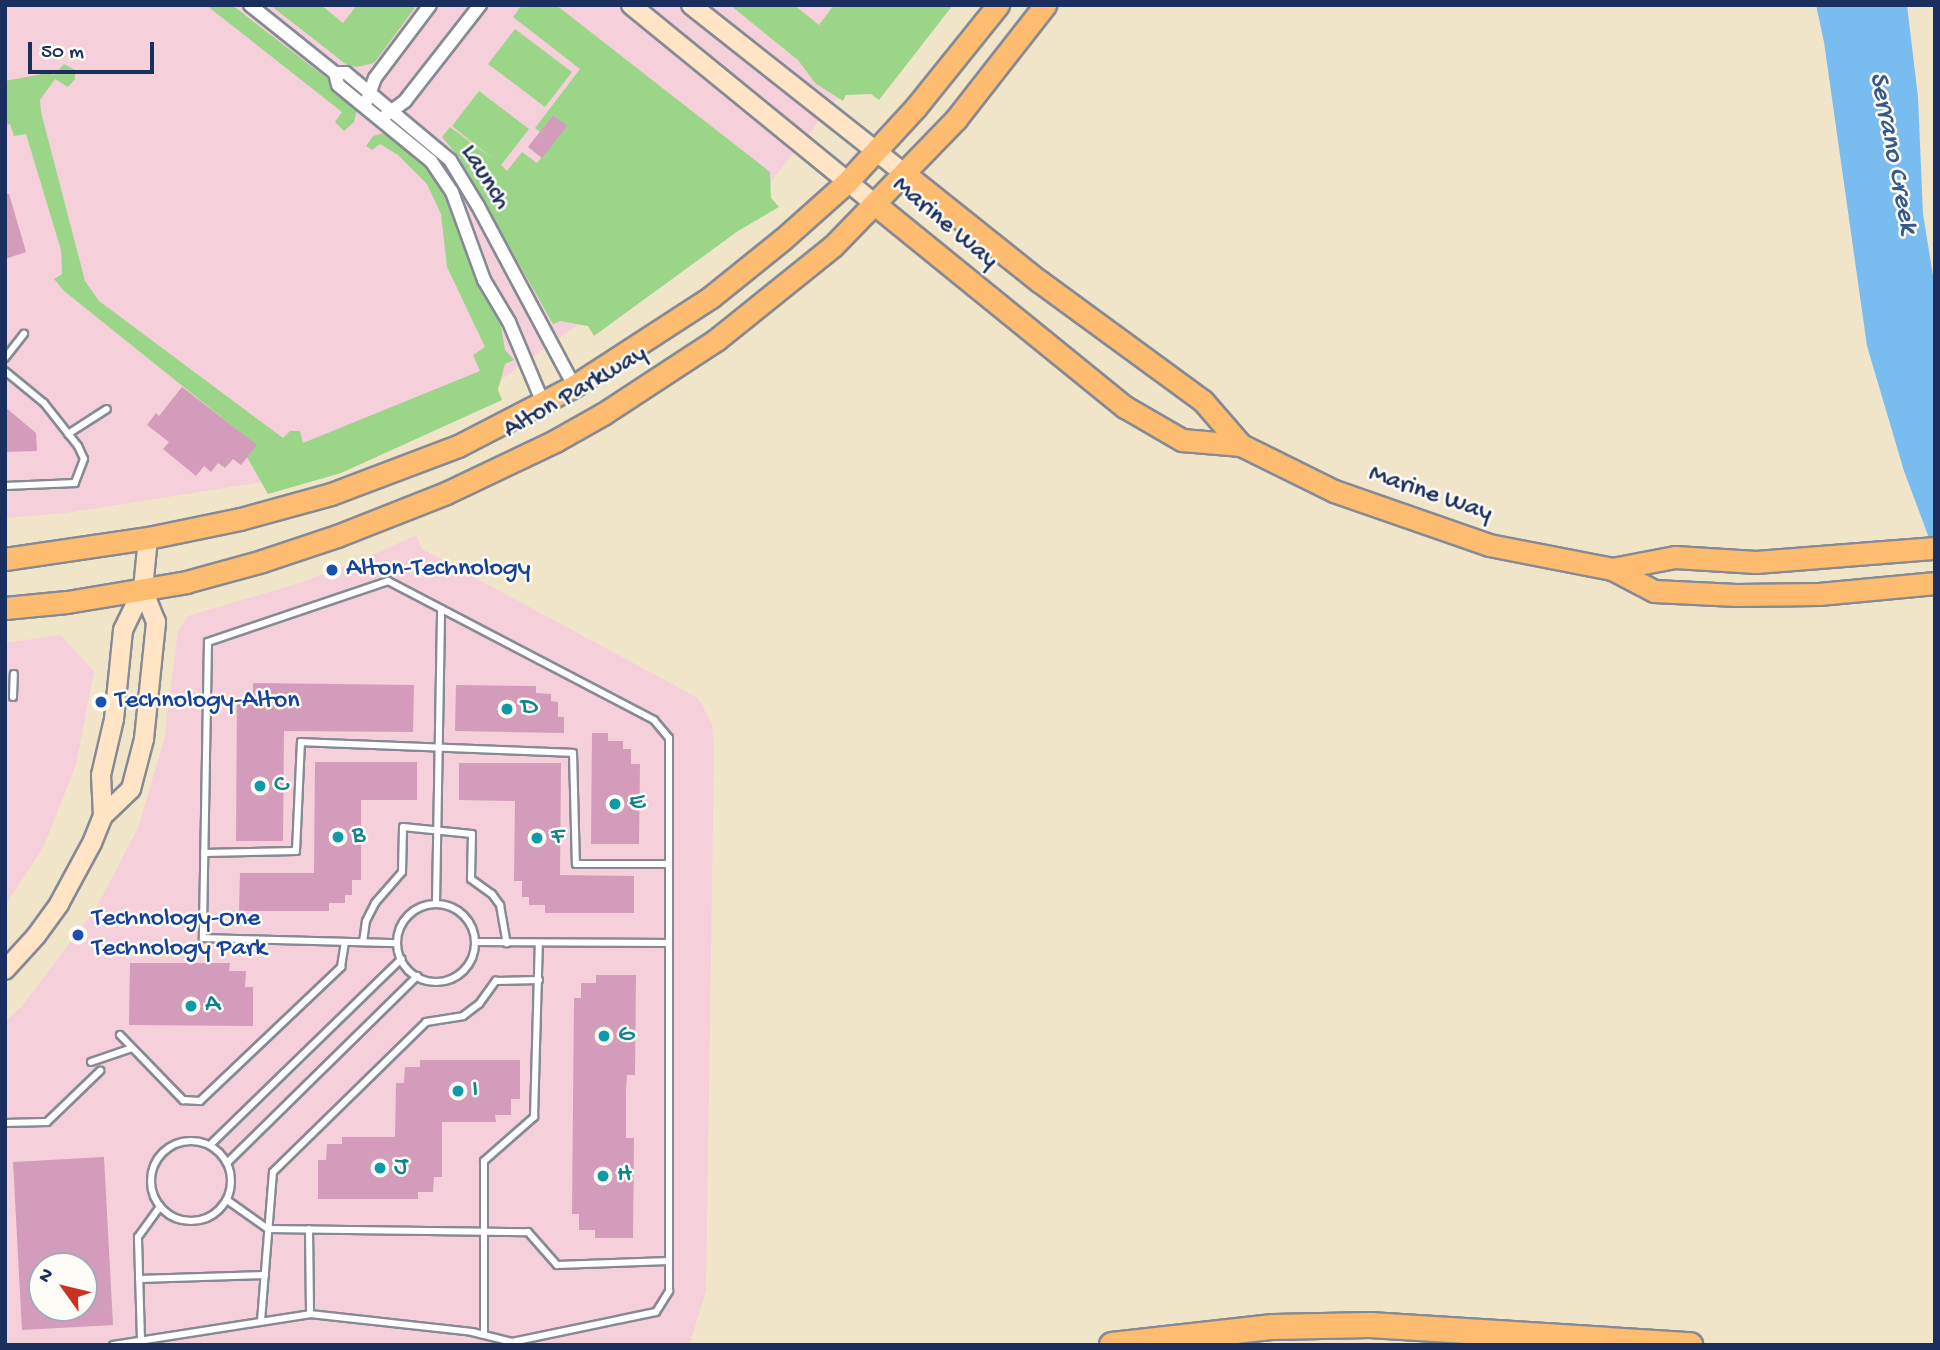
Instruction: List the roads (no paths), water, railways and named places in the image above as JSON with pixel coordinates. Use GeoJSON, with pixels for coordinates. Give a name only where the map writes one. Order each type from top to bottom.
{"type":"FeatureCollection","features":[{"type":"Feature","properties":{"kind":"highway"},"geometry":{"type":"LineString","coordinates":[[1112,1345],[1273,1326],[1370,1325],[1690,1345]]}},
{"type":"Feature","properties":{"kind":"main road","name":"Alton Parkway"},"geometry":{"type":"LineString","coordinates":[[5,559],[148,538],[240,519],[331,494],[458,446],[574,386],[711,297],[848,181],[941,78],[998,5]]}},
{"type":"Feature","properties":{"kind":"main road","name":"Alton Parkway"},"geometry":{"type":"LineString","coordinates":[[5,608],[67,602],[222,572],[337,536],[466,484],[555,441],[629,399],[716,340],[833,246],[906,174],[985,85],[1045,5]]}},
{"type":"Feature","properties":{"kind":"main road","name":"Marine Way"},"geometry":{"type":"LineString","coordinates":[[906,174],[1039,281],[1203,401],[1241,444],[1334,491],[1410,520],[1489,545],[1612,569],[1654,591],[1736,595],[1819,594],[1935,583]]}},
{"type":"Feature","properties":{"kind":"main road","name":"Marine Way"},"geometry":{"type":"LineString","coordinates":[[876,205],[1125,407],[1182,440],[1241,444]]}},
{"type":"Feature","properties":{"kind":"main road","name":"Marine Way"},"geometry":{"type":"LineString","coordinates":[[1612,569],[1675,557],[1756,562],[1935,548]]}},
{"type":"Feature","properties":{"kind":"street","name":"Launch"},"geometry":{"type":"LineString","coordinates":[[250,5],[335,73],[346,74],[450,160],[478,206],[574,386]]}},
{"type":"Feature","properties":{"kind":"street"},"geometry":{"type":"LineString","coordinates":[[365,107],[375,78],[430,5]]}},
{"type":"Feature","properties":{"kind":"street"},"geometry":{"type":"LineString","coordinates":[[380,119],[405,101],[480,5]]}},
{"type":"Feature","properties":{"kind":"street","name":"Marine Way"},"geometry":{"type":"LineString","coordinates":[[631,5],[876,205]]}},
{"type":"Feature","properties":{"kind":"street","name":"Marine Way"},"geometry":{"type":"LineString","coordinates":[[691,5],[906,174]]}},
{"type":"Feature","properties":{"kind":"street","name":"Launch"},"geometry":{"type":"LineString","coordinates":[[335,73],[338,85],[431,161],[452,192],[484,280],[509,322],[543,403]]}},
{"type":"Feature","properties":{"kind":"street"},"geometry":{"type":"LineString","coordinates":[[509,322],[531,309]]}},
{"type":"Feature","properties":{"kind":"street"},"geometry":{"type":"LineString","coordinates":[[103,816],[101,775],[115,709],[122,630],[143,589],[148,538]]}},
{"type":"Feature","properties":{"kind":"street"},"geometry":{"type":"LineString","coordinates":[[5,970],[36,936],[59,904],[92,843],[103,816],[131,789],[144,739],[156,622],[143,589]]}},
{"type":"Feature","properties":{"kind":"lane"},"geometry":{"type":"LineString","coordinates":[[5,358],[24,334]]}},
{"type":"Feature","properties":{"kind":"lane"},"geometry":{"type":"LineString","coordinates":[[5,371],[44,403],[84,459],[75,483],[5,486]]}},
{"type":"Feature","properties":{"kind":"lane"},"geometry":{"type":"LineString","coordinates":[[68,434],[107,409]]}},
{"type":"Feature","properties":{"kind":"lane"},"geometry":{"type":"LineString","coordinates":[[113,1345],[310,1314],[484,1335],[512,1342],[656,1312],[669,1291],[669,738],[654,720],[388,581],[208,642],[203,938],[396,943]]}},
{"type":"Feature","properties":{"kind":"lane"},"geometry":{"type":"LineString","coordinates":[[436,902],[441,609]]}},
{"type":"Feature","properties":{"kind":"lane"},"geometry":{"type":"LineString","coordinates":[[13,697],[14,674]]}},
{"type":"Feature","properties":{"kind":"lane"},"geometry":{"type":"LineString","coordinates":[[204,853],[296,851],[301,742],[573,753],[576,864],[669,864]]}},
{"type":"Feature","properties":{"kind":"lane"},"geometry":{"type":"LineString","coordinates":[[363,942],[366,921],[375,903],[402,872],[403,827],[437,828],[472,834],[471,879],[492,894],[500,905],[507,943]]}},
{"type":"Feature","properties":{"kind":"lane"},"geometry":{"type":"LineString","coordinates":[[436,902],[463,915],[472,928],[475,942],[468,964],[451,979],[436,982],[417,976],[401,959],[396,943],[408,916],[436,902]]}},
{"type":"Feature","properties":{"kind":"lane"},"geometry":{"type":"LineString","coordinates":[[120,1035],[183,1100],[200,1101],[341,967],[345,942]]}},
{"type":"Feature","properties":{"kind":"lane"},"geometry":{"type":"LineString","coordinates":[[475,942],[669,943]]}},
{"type":"Feature","properties":{"kind":"lane"},"geometry":{"type":"LineString","coordinates":[[484,1335],[484,1161],[534,1117],[539,943]]}},
{"type":"Feature","properties":{"kind":"lane"},"geometry":{"type":"LineString","coordinates":[[210,1145],[401,959]]}},
{"type":"Feature","properties":{"kind":"lane"},"geometry":{"type":"LineString","coordinates":[[227,1163],[417,976]]}},
{"type":"Feature","properties":{"kind":"lane"},"geometry":{"type":"LineString","coordinates":[[261,1321],[273,1172],[426,1021],[463,1016],[479,1004],[496,981],[540,981]]}},
{"type":"Feature","properties":{"kind":"lane"},"geometry":{"type":"LineString","coordinates":[[91,1062],[132,1048]]}},
{"type":"Feature","properties":{"kind":"lane"},"geometry":{"type":"LineString","coordinates":[[5,1123],[47,1122],[100,1071]]}},
{"type":"Feature","properties":{"kind":"lane"},"geometry":{"type":"LineString","coordinates":[[195,1140],[210,1145],[227,1163],[232,1185],[227,1200],[217,1212],[195,1221],[172,1217],[160,1207],[152,1193],[150,1177],[154,1159],[170,1144],[195,1140]]}},
{"type":"Feature","properties":{"kind":"lane"},"geometry":{"type":"LineString","coordinates":[[227,1200],[268,1228],[528,1232],[557,1265],[669,1261]]}},
{"type":"Feature","properties":{"kind":"lane"},"geometry":{"type":"LineString","coordinates":[[141,1340],[138,1237],[160,1207]]}},
{"type":"Feature","properties":{"kind":"lane"},"geometry":{"type":"LineString","coordinates":[[309,1229],[310,1314]]}},
{"type":"Feature","properties":{"kind":"lane"},"geometry":{"type":"LineString","coordinates":[[139,1279],[265,1275]]}},
{"type":"Feature","properties":{"kind":"water","name":"Serrano Creek"},"geometry":{"type":"Polygon","coordinates":[[[1816,5],[1907,5],[1918,97],[1923,214],[1935,288],[1935,554],[1904,471],[1867,346],[1824,42],[1816,5]]]}},
{"type":"Feature","properties":{"kind":"place","name":"Alton-Technology"},"geometry":{"type":"Point","coordinates":[332,570]}},
{"type":"Feature","properties":{"kind":"place","name":"Technology-Alton"},"geometry":{"type":"Point","coordinates":[101,702]}},
{"type":"Feature","properties":{"kind":"place","name":"D"},"geometry":{"type":"Point","coordinates":[507,709]}},
{"type":"Feature","properties":{"kind":"place","name":"C"},"geometry":{"type":"Point","coordinates":[260,786]}},
{"type":"Feature","properties":{"kind":"place","name":"E"},"geometry":{"type":"Point","coordinates":[615,804]}},
{"type":"Feature","properties":{"kind":"place","name":"B"},"geometry":{"type":"Point","coordinates":[338,837]}},
{"type":"Feature","properties":{"kind":"place","name":"F"},"geometry":{"type":"Point","coordinates":[537,838]}},
{"type":"Feature","properties":{"kind":"place","name":"Technology-One Technology Park"},"geometry":{"type":"Point","coordinates":[78,935]}},
{"type":"Feature","properties":{"kind":"place","name":"A"},"geometry":{"type":"Point","coordinates":[191,1006]}},
{"type":"Feature","properties":{"kind":"place","name":"G"},"geometry":{"type":"Point","coordinates":[604,1036]}},
{"type":"Feature","properties":{"kind":"place","name":"I"},"geometry":{"type":"Point","coordinates":[458,1091]}},
{"type":"Feature","properties":{"kind":"place","name":"J"},"geometry":{"type":"Point","coordinates":[380,1168]}},
{"type":"Feature","properties":{"kind":"place","name":"H"},"geometry":{"type":"Point","coordinates":[603,1176]}}]}
